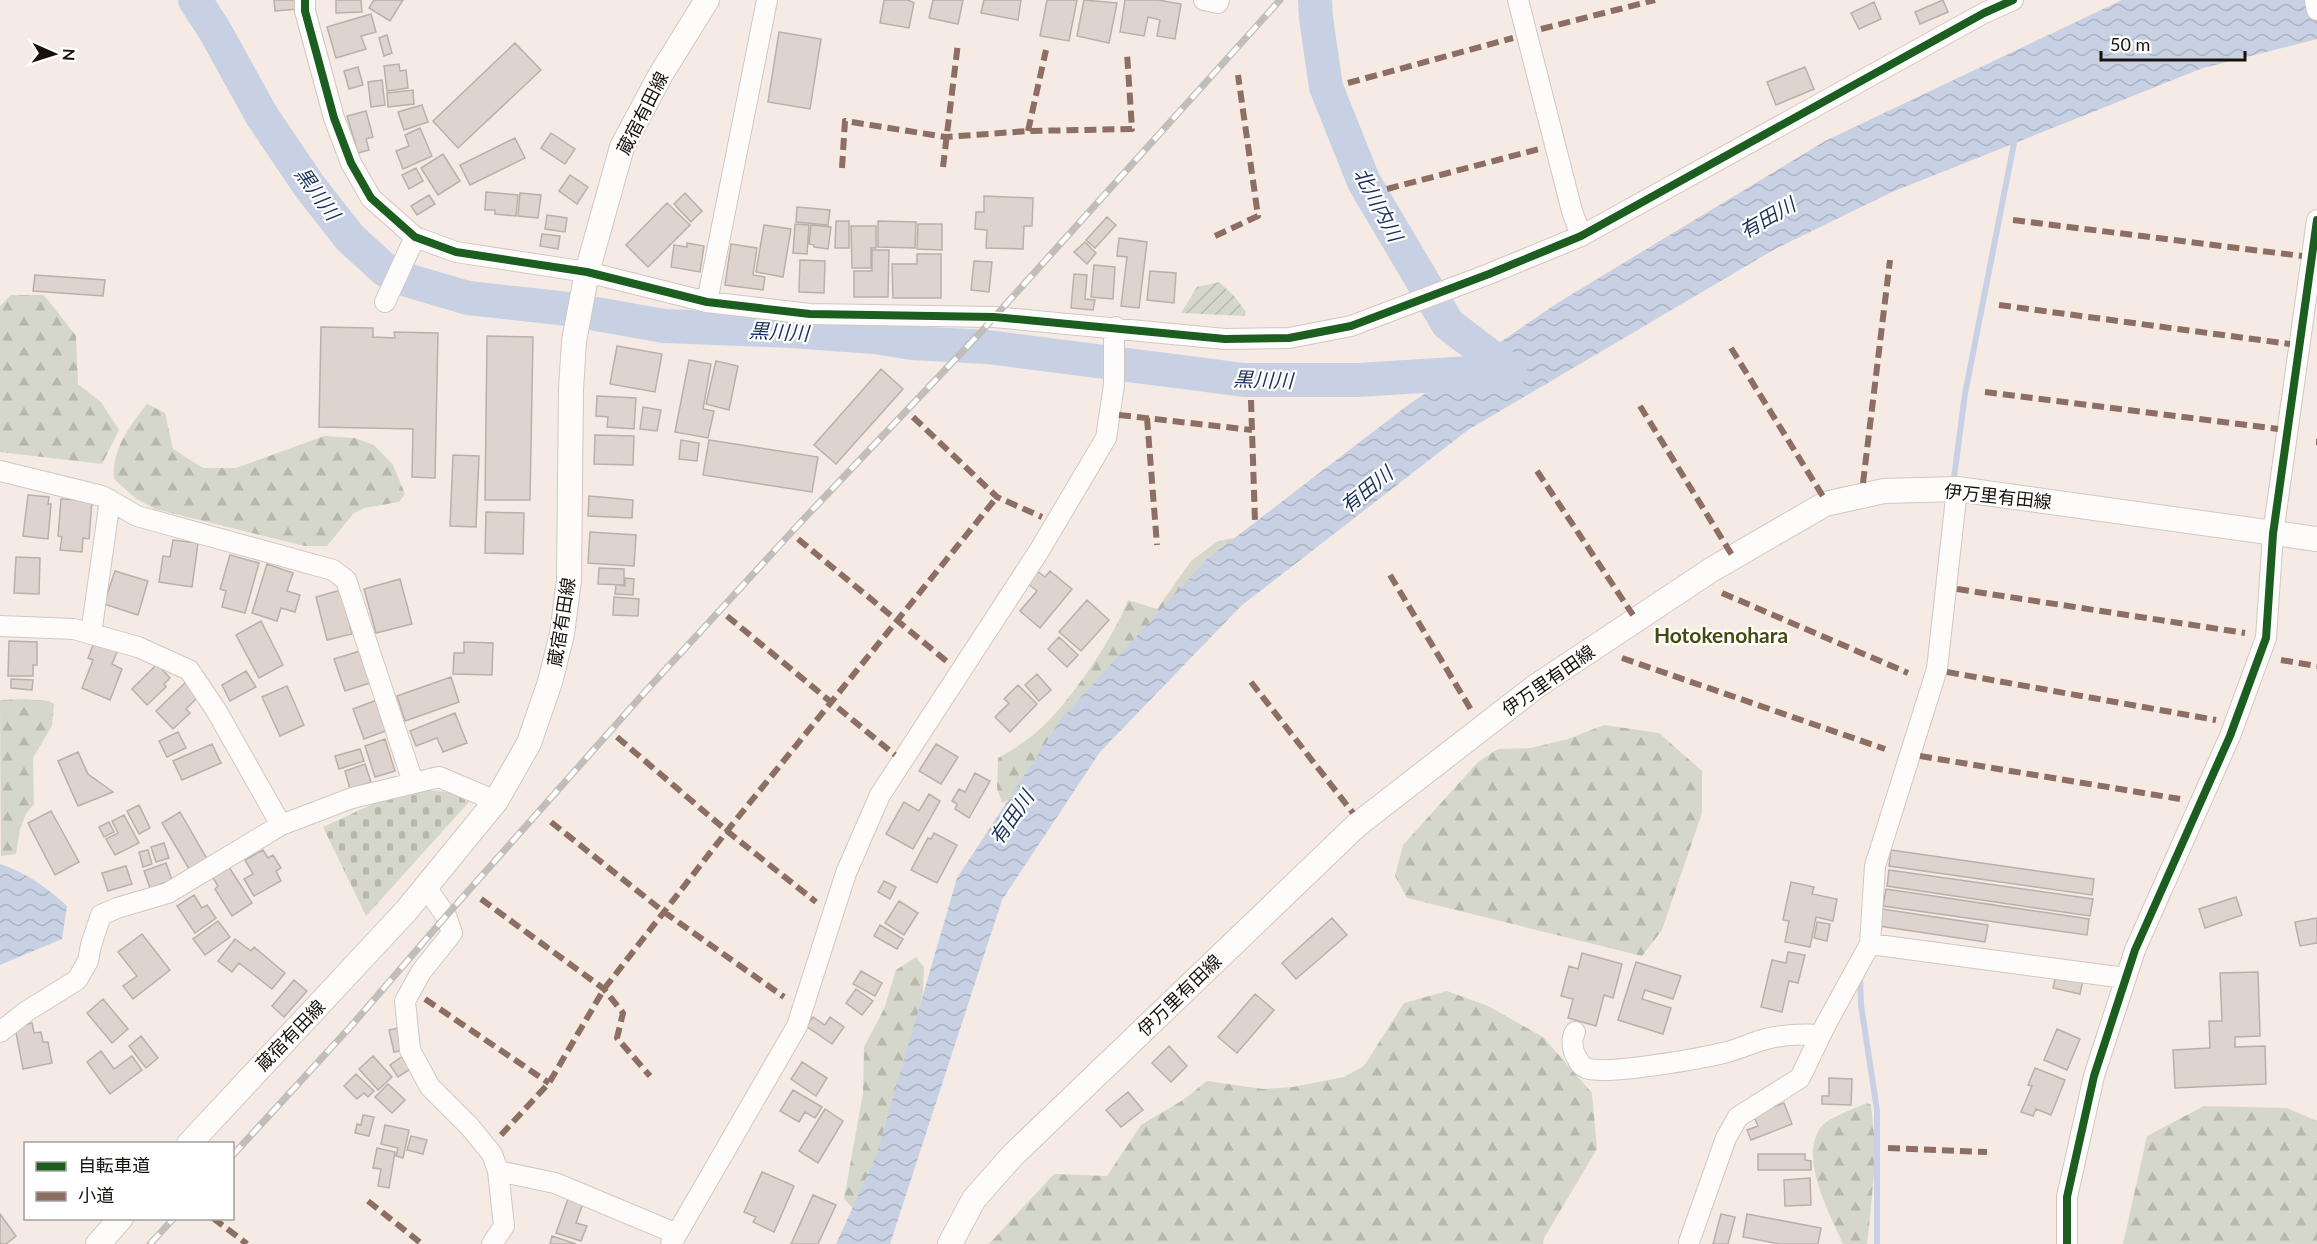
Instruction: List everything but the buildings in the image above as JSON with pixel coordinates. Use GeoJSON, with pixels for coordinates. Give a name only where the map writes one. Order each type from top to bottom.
{"type":"FeatureCollection","features":[{"type":"Feature","properties":{"kind":"main road","name":"蔵宿有田線"},"geometry":{"type":"LineString","coordinates":[[190,1142],[361,960],[426,886],[496,801],[529,743],[550,682],[562,634],[569,580],[570,433],[574,341],[587,272],[622,147],[661,74],[707,0]]}},
{"type":"Feature","properties":{"kind":"main road","name":"伊万里有田線"},"geometry":{"type":"LineString","coordinates":[[950,1244],[974,1199],[1013,1155],[1348,834],[1535,687],[1711,570],[1825,504],[1884,491],[1957,489],[2317,539]]}},
{"type":"Feature","properties":{"kind":"main road"},"geometry":{"type":"LineString","coordinates":[[98,1244],[119,1220]]}},
{"type":"Feature","properties":{"kind":"street"},"geometry":{"type":"LineString","coordinates":[[305,0],[305,11],[334,118],[351,163],[370,198],[416,237],[456,252],[587,272],[707,302],[810,314],[994,317],[1115,332],[1225,339],[1288,338],[1351,326],[1490,274],[1581,236],[1984,13],[2013,0]]}},
{"type":"Feature","properties":{"kind":"street"},"geometry":{"type":"LineString","coordinates":[[707,302],[767,0]]}},
{"type":"Feature","properties":{"kind":"street"},"geometry":{"type":"LineString","coordinates":[[1204,0],[1218,3],[1219,0]]}},
{"type":"Feature","properties":{"kind":"street"},"geometry":{"type":"LineString","coordinates":[[1518,0],[1572,211],[1581,236]]}},
{"type":"Feature","properties":{"kind":"street"},"geometry":{"type":"LineString","coordinates":[[2315,0],[2317,10]]}},
{"type":"Feature","properties":{"kind":"street"},"geometry":{"type":"LineString","coordinates":[[2067,1244],[2067,1197],[2094,1076],[2135,950],[2230,736],[2265,638],[2273,534],[2317,220]]}},
{"type":"Feature","properties":{"kind":"street"},"geometry":{"type":"LineString","coordinates":[[385,302],[416,237]]}},
{"type":"Feature","properties":{"kind":"street"},"geometry":{"type":"LineString","coordinates":[[498,1171],[555,1183],[674,1239],[797,1026],[846,873],[880,795],[1039,551],[1106,438],[1114,385],[1115,332]]}},
{"type":"Feature","properties":{"kind":"street"},"geometry":{"type":"LineString","coordinates":[[0,471],[102,496],[138,516],[333,570],[346,580],[413,782]]}},
{"type":"Feature","properties":{"kind":"street"},"geometry":{"type":"LineString","coordinates":[[1689,1242],[1726,1138],[1738,1117],[1800,1078],[1870,945],[1875,866],[1937,669],[1957,489]]}},
{"type":"Feature","properties":{"kind":"street"},"geometry":{"type":"LineString","coordinates":[[91,634],[110,500]]}},
{"type":"Feature","properties":{"kind":"street"},"geometry":{"type":"LineString","coordinates":[[0,626],[74,629],[138,646],[189,670],[216,710],[282,825]]}},
{"type":"Feature","properties":{"kind":"street"},"geometry":{"type":"LineString","coordinates":[[0,1032],[27,1011],[77,980],[88,961],[101,915],[168,893],[282,825],[352,798],[439,777],[496,801]]}},
{"type":"Feature","properties":{"kind":"street"},"geometry":{"type":"LineString","coordinates":[[426,886],[446,916],[452,933],[421,972],[405,1001],[410,1050],[430,1087],[470,1127],[492,1154],[498,1171],[504,1226],[492,1244]]}},
{"type":"Feature","properties":{"kind":"street"},"geometry":{"type":"LineString","coordinates":[[1870,945],[2126,978]]}},
{"type":"Feature","properties":{"kind":"street"},"geometry":{"type":"LineString","coordinates":[[1575,1032],[1572,1037],[1573,1051],[1583,1066],[1589,1069],[1604,1070],[1650,1066],[1716,1054],[1765,1039],[1795,1033],[1821,1035]]}},
{"type":"Feature","properties":{"kind":"green space"},"geometry":{"type":"Polygon","coordinates":[[[1219,282],[1235,297],[1246,312],[1244,316],[1181,313],[1197,287],[1219,282]]]}},
{"type":"Feature","properties":{"kind":"green space"},"geometry":{"type":"Polygon","coordinates":[[[11,295],[44,295],[76,336],[78,384],[101,402],[119,430],[102,464],[0,452],[0,306],[11,295]]]}},
{"type":"Feature","properties":{"kind":"green space"},"geometry":{"type":"Polygon","coordinates":[[[147,404],[165,413],[173,449],[203,468],[236,468],[324,436],[355,438],[374,445],[393,465],[405,494],[399,502],[364,508],[353,514],[327,546],[305,546],[155,509],[135,498],[114,479],[116,458],[123,439],[147,404]]]}},
{"type":"Feature","properties":{"kind":"green space"},"geometry":{"type":"Polygon","coordinates":[[[1255,534],[1023,793],[1002,803],[997,788],[998,758],[1033,735],[1073,692],[1112,633],[1128,600],[1157,609],[1191,561],[1218,541],[1255,534]]]}},
{"type":"Feature","properties":{"kind":"green space"},"geometry":{"type":"Polygon","coordinates":[[[0,700],[48,701],[54,704],[52,726],[33,758],[34,804],[26,814],[20,829],[16,854],[1,856],[0,700]]]}},
{"type":"Feature","properties":{"kind":"green space"},"geometry":{"type":"Polygon","coordinates":[[[1604,725],[1659,733],[1702,771],[1702,813],[1662,930],[1642,956],[1407,898],[1395,876],[1403,845],[1478,762],[1498,749],[1531,748],[1568,739],[1604,725]]]}},
{"type":"Feature","properties":{"kind":"green space"},"geometry":{"type":"Polygon","coordinates":[[[426,790],[448,792],[469,802],[366,916],[323,827],[384,799],[426,790]]]}},
{"type":"Feature","properties":{"kind":"green space"},"geometry":{"type":"Polygon","coordinates":[[[916,957],[924,967],[923,991],[900,1100],[855,1210],[844,1199],[863,1093],[864,1047],[884,1009],[896,970],[916,957]]]}},
{"type":"Feature","properties":{"kind":"green space"},"geometry":{"type":"Polygon","coordinates":[[[1447,991],[1488,1006],[1543,1037],[1592,1093],[1597,1149],[1544,1238],[1543,1244],[989,1244],[1054,1174],[1107,1176],[1141,1125],[1183,1100],[1207,1081],[1263,1089],[1293,1087],[1344,1077],[1364,1066],[1404,1003],[1447,991]]]}},
{"type":"Feature","properties":{"kind":"green space"},"geometry":{"type":"Polygon","coordinates":[[[1867,1103],[1871,1105],[1876,1153],[1867,1244],[1843,1244],[1818,1185],[1814,1169],[1815,1138],[1825,1123],[1867,1103]]]}},
{"type":"Feature","properties":{"kind":"green space"},"geometry":{"type":"Polygon","coordinates":[[[2204,1106],[2287,1108],[2317,1121],[2317,1244],[2123,1244],[2147,1136],[2204,1106]]]}},
{"type":"Feature","properties":{"kind":"water","name":"有田川"},"geometry":{"type":"Polygon","coordinates":[[[2122,0],[2317,0],[2317,39],[2203,68],[1892,192],[1775,249],[1468,430],[1241,606],[1100,752],[1002,900],[890,1244],[836,1244],[876,1156],[957,878],[1062,718],[1207,559],[1408,405],[1559,302],[1825,141],[2122,0]]]}},
{"type":"Feature","properties":{"kind":"water"},"geometry":{"type":"Polygon","coordinates":[[[0,864],[36,881],[67,906],[62,939],[0,965],[0,864]]]}},
{"type":"Feature","properties":{"kind":"waterway","name":"黒川川"},"geometry":{"type":"LineString","coordinates":[[195,0],[215,31],[262,116],[310,187],[350,238],[385,270],[397,274],[400,278],[468,298],[568,309],[664,326],[791,331],[874,337],[912,343],[987,347],[1244,380],[1358,380],[1501,371]]}},
{"type":"Feature","properties":{"kind":"waterway","name":"北川内川"},"geometry":{"type":"LineString","coordinates":[[1315,0],[1326,87],[1364,182],[1448,324],[1510,371]]}},
{"type":"Feature","properties":{"kind":"waterway"},"geometry":{"type":"LineString","coordinates":[[1953,485],[1965,394],[2015,138]]}},
{"type":"Feature","properties":{"kind":"waterway"},"geometry":{"type":"LineString","coordinates":[[1860,976],[1861,1005],[1877,1110],[1877,1244]]}},
{"type":"Feature","properties":{"kind":"railway"},"geometry":{"type":"LineString","coordinates":[[234,1154],[352,1025],[644,693],[799,524],[980,333],[1280,0]]}},
{"type":"Feature","properties":{"kind":"railway"},"geometry":{"type":"LineString","coordinates":[[150,1244],[172,1220]]}},
{"type":"Feature","properties":{"kind":"marked path"},"geometry":{"type":"LineString","coordinates":[[1541,29],[1655,0]]}},
{"type":"Feature","properties":{"kind":"marked path"},"geometry":{"type":"LineString","coordinates":[[1348,83],[1513,38]]}},
{"type":"Feature","properties":{"kind":"marked path"},"geometry":{"type":"LineString","coordinates":[[943,167],[958,43]]}},
{"type":"Feature","properties":{"kind":"marked path"},"geometry":{"type":"LineString","coordinates":[[1028,131],[1046,50]]}},
{"type":"Feature","properties":{"kind":"marked path"},"geometry":{"type":"LineString","coordinates":[[842,168],[845,121],[946,137],[1028,131],[1132,129],[1127,53]]}},
{"type":"Feature","properties":{"kind":"marked path"},"geometry":{"type":"LineString","coordinates":[[1215,236],[1258,216],[1238,75]]}},
{"type":"Feature","properties":{"kind":"marked path"},"geometry":{"type":"LineString","coordinates":[[1387,189],[1543,148]]}},
{"type":"Feature","properties":{"kind":"marked path"},"geometry":{"type":"LineString","coordinates":[[2013,220],[2302,256]]}},
{"type":"Feature","properties":{"kind":"marked path"},"geometry":{"type":"LineString","coordinates":[[1863,483],[1890,260]]}},
{"type":"Feature","properties":{"kind":"marked path"},"geometry":{"type":"LineString","coordinates":[[1999,305],[2290,344]]}},
{"type":"Feature","properties":{"kind":"marked path"},"geometry":{"type":"LineString","coordinates":[[1731,348],[1824,498]]}},
{"type":"Feature","properties":{"kind":"marked path"},"geometry":{"type":"LineString","coordinates":[[1985,392],[2278,429]]}},
{"type":"Feature","properties":{"kind":"marked path"},"geometry":{"type":"LineString","coordinates":[[1251,400],[1255,522]]}},
{"type":"Feature","properties":{"kind":"marked path"},"geometry":{"type":"LineString","coordinates":[[1640,406],[1732,555]]}},
{"type":"Feature","properties":{"kind":"marked path"},"geometry":{"type":"LineString","coordinates":[[1119,415],[1252,430]]}},
{"type":"Feature","properties":{"kind":"marked path"},"geometry":{"type":"LineString","coordinates":[[913,417],[997,497],[1042,517]]}},
{"type":"Feature","properties":{"kind":"marked path"},"geometry":{"type":"LineString","coordinates":[[1147,418],[1157,545]]}},
{"type":"Feature","properties":{"kind":"marked path"},"geometry":{"type":"LineString","coordinates":[[1537,471],[1633,615]]}},
{"type":"Feature","properties":{"kind":"marked path"},"geometry":{"type":"LineString","coordinates":[[501,1135],[549,1083],[604,989],[727,831],[997,497]]}},
{"type":"Feature","properties":{"kind":"marked path"},"geometry":{"type":"LineString","coordinates":[[798,539],[950,664]]}},
{"type":"Feature","properties":{"kind":"marked path"},"geometry":{"type":"LineString","coordinates":[[1390,575],[1473,713]]}},
{"type":"Feature","properties":{"kind":"marked path"},"geometry":{"type":"LineString","coordinates":[[1957,589],[2245,633]]}},
{"type":"Feature","properties":{"kind":"marked path"},"geometry":{"type":"LineString","coordinates":[[1722,593],[1908,673]]}},
{"type":"Feature","properties":{"kind":"marked path"},"geometry":{"type":"LineString","coordinates":[[727,616],[895,755]]}},
{"type":"Feature","properties":{"kind":"marked path"},"geometry":{"type":"LineString","coordinates":[[1622,658],[1885,749]]}},
{"type":"Feature","properties":{"kind":"marked path"},"geometry":{"type":"LineString","coordinates":[[2281,660],[2317,666]]}},
{"type":"Feature","properties":{"kind":"marked path"},"geometry":{"type":"LineString","coordinates":[[1947,672],[2216,720]]}},
{"type":"Feature","properties":{"kind":"marked path"},"geometry":{"type":"LineString","coordinates":[[1251,682],[1353,813]]}},
{"type":"Feature","properties":{"kind":"marked path"},"geometry":{"type":"LineString","coordinates":[[617,737],[727,831],[816,902]]}},
{"type":"Feature","properties":{"kind":"marked path"},"geometry":{"type":"LineString","coordinates":[[1920,756],[2180,799]]}},
{"type":"Feature","properties":{"kind":"marked path"},"geometry":{"type":"LineString","coordinates":[[551,822],[664,912],[784,997]]}},
{"type":"Feature","properties":{"kind":"marked path"},"geometry":{"type":"LineString","coordinates":[[481,899],[604,989],[623,1013],[617,1038],[650,1076]]}},
{"type":"Feature","properties":{"kind":"marked path"},"geometry":{"type":"LineString","coordinates":[[425,999],[549,1083]]}},
{"type":"Feature","properties":{"kind":"marked path"},"geometry":{"type":"LineString","coordinates":[[1888,1148],[1987,1152]]}},
{"type":"Feature","properties":{"kind":"marked path"},"geometry":{"type":"LineString","coordinates":[[368,1201],[422,1244]]}},
{"type":"Feature","properties":{"kind":"marked path"},"geometry":{"type":"LineString","coordinates":[[216,1220],[247,1244]]}},
{"type":"Feature","properties":{"kind":"cycle path"},"geometry":{"type":"LineString","coordinates":[[305,0],[305,11],[334,118],[351,163],[371,198],[415,237],[456,252],[587,272],[707,302],[810,314],[994,317],[1225,339],[1289,338],[1351,326],[1489,274],[1581,236],[1984,13],[2013,0]]}},
{"type":"Feature","properties":{"kind":"cycle path"},"geometry":{"type":"LineString","coordinates":[[2067,1244],[2067,1197],[2094,1076],[2135,950],[2230,736],[2266,638],[2273,534],[2317,220]]}},
{"type":"Feature","properties":{"kind":"district","name":"Hotokenohara"},"geometry":{"type":"Point","coordinates":[1721,634]}}]}
